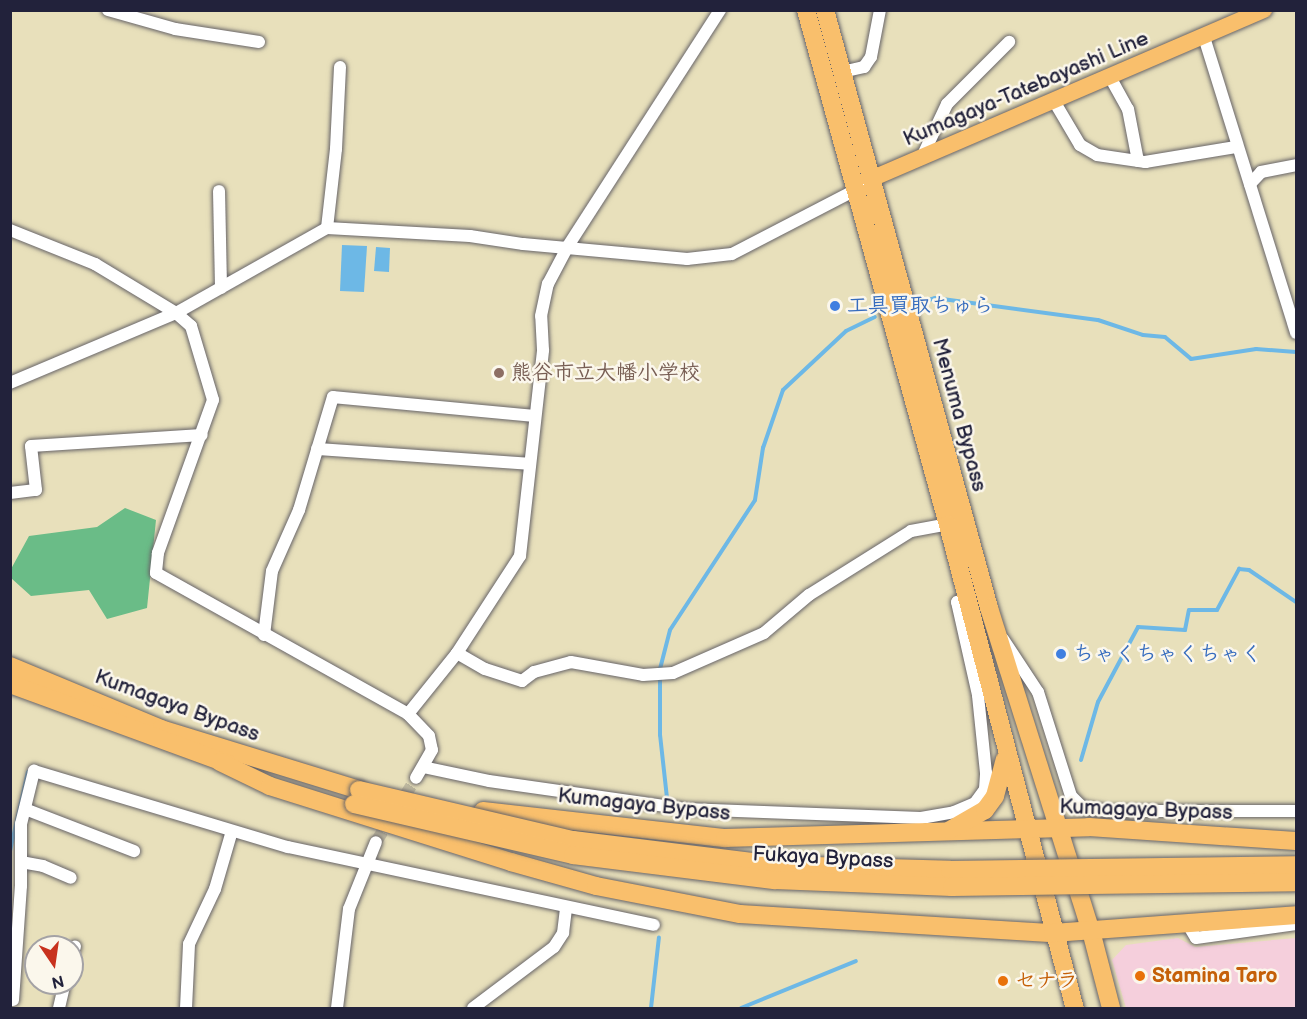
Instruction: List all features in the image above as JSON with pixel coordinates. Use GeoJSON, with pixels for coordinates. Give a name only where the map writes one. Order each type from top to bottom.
{"type":"FeatureCollection","features":[{"type":"Feature","properties":{"kind":"highway","name":"Menuma Bypass"},"geometry":{"type":"LineString","coordinates":[[806,10],[854,193],[956,522],[997,631],[1058,828]]}},
{"type":"Feature","properties":{"kind":"highway","name":"Menuma Bypass"},"geometry":{"type":"LineString","coordinates":[[825,10],[872,179],[956,522],[967,600],[1005,755]]}},
{"type":"Feature","properties":{"kind":"highway","name":"Kumagaya Bypass"},"geometry":{"type":"LineString","coordinates":[[12,673],[220,762],[357,797],[725,838],[1127,828],[1296,841]]}},
{"type":"Feature","properties":{"kind":"highway","name":"Kumagaya Bypass"},"geometry":{"type":"LineString","coordinates":[[12,673],[161,729],[357,797]]}},
{"type":"Feature","properties":{"kind":"highway"},"geometry":{"type":"LineString","coordinates":[[1005,755],[1075,1008]]}},
{"type":"Feature","properties":{"kind":"highway"},"geometry":{"type":"LineString","coordinates":[[943,833],[985,810],[995,795],[1005,755]]}},
{"type":"Feature","properties":{"kind":"highway"},"geometry":{"type":"LineString","coordinates":[[220,762],[270,786],[597,886],[740,914],[1053,933],[1296,915]]}},
{"type":"Feature","properties":{"kind":"highway","name":"Fukaya Bypass"},"geometry":{"type":"LineString","coordinates":[[357,797],[573,840],[776,865],[950,870],[1296,865]]}},
{"type":"Feature","properties":{"kind":"highway","name":"Fukaya Bypass"},"geometry":{"type":"LineString","coordinates":[[357,797],[573,855],[775,880],[952,887],[1296,882]]}},
{"type":"Feature","properties":{"kind":"highway"},"geometry":{"type":"LineString","coordinates":[[1058,828],[1091,931],[1111,1008]]}},
{"type":"Feature","properties":{"kind":"main road","name":"Kumagaya-Tatebayashi Line"},"geometry":{"type":"LineString","coordinates":[[872,179],[1264,10]]}},
{"type":"Feature","properties":{"kind":"street"},"geometry":{"type":"LineString","coordinates":[[108,10],[175,29],[259,42]]}},
{"type":"Feature","properties":{"kind":"street"},"geometry":{"type":"LineString","coordinates":[[408,714],[457,653],[520,556],[543,350],[541,316],[548,284],[567,246],[720,10]]}},
{"type":"Feature","properties":{"kind":"street"},"geometry":{"type":"LineString","coordinates":[[842,72],[864,67],[871,57],[880,10]]}},
{"type":"Feature","properties":{"kind":"street"},"geometry":{"type":"LineString","coordinates":[[1204,37],[1236,147],[1250,184],[1296,333]]}},
{"type":"Feature","properties":{"kind":"street"},"geometry":{"type":"LineString","coordinates":[[922,157],[947,104],[1009,42]]}},
{"type":"Feature","properties":{"kind":"street"},"geometry":{"type":"LineString","coordinates":[[327,228],[336,149],[340,66]]}},
{"type":"Feature","properties":{"kind":"street"},"geometry":{"type":"LineString","coordinates":[[1110,77],[1128,109],[1138,161]]}},
{"type":"Feature","properties":{"kind":"street"},"geometry":{"type":"LineString","coordinates":[[1054,101],[1080,145],[1097,155],[1138,161],[1236,147]]}},
{"type":"Feature","properties":{"kind":"street"},"geometry":{"type":"LineString","coordinates":[[1250,184],[1261,172],[1296,165]]}},
{"type":"Feature","properties":{"kind":"street"},"geometry":{"type":"LineString","coordinates":[[10,383],[176,313],[327,228],[425,232],[687,259],[732,254],[854,193],[872,179]]}},
{"type":"Feature","properties":{"kind":"street"},"geometry":{"type":"LineString","coordinates":[[219,191],[221,288]]}},
{"type":"Feature","properties":{"kind":"street"},"geometry":{"type":"LineString","coordinates":[[10,230],[95,264],[176,313],[191,327],[213,400],[158,553],[156,573],[408,714],[429,736],[432,750],[420,772],[685,809],[921,818],[954,812],[975,803],[986,789],[978,695],[957,602],[967,600]]}},
{"type":"Feature","properties":{"kind":"street"},"geometry":{"type":"LineString","coordinates":[[264,635],[272,571],[298,510],[333,397],[534,416]]}},
{"type":"Feature","properties":{"kind":"street"},"geometry":{"type":"LineString","coordinates":[[10,493],[36,490],[31,446],[202,435]]}},
{"type":"Feature","properties":{"kind":"street"},"geometry":{"type":"LineString","coordinates":[[317,449],[529,464]]}},
{"type":"Feature","properties":{"kind":"street"},"geometry":{"type":"LineString","coordinates":[[457,653],[485,669],[522,681],[534,672],[571,662],[655,674],[669,673],[764,633],[809,595],[911,531],[956,522]]}},
{"type":"Feature","properties":{"kind":"street"},"geometry":{"type":"LineString","coordinates":[[997,631],[1038,692],[1071,796],[1082,807],[1106,811],[1296,812]]}},
{"type":"Feature","properties":{"kind":"street"},"geometry":{"type":"LineString","coordinates":[[15,1003],[18,866],[25,809],[34,771],[232,831],[566,908],[654,924]]}},
{"type":"Feature","properties":{"kind":"street"},"geometry":{"type":"LineString","coordinates":[[25,809],[134,851]]}},
{"type":"Feature","properties":{"kind":"street"},"geometry":{"type":"LineString","coordinates":[[186,1008],[189,944],[214,889],[232,831]]}},
{"type":"Feature","properties":{"kind":"street"},"geometry":{"type":"LineString","coordinates":[[337,1008],[350,909],[365,863],[376,842]]}},
{"type":"Feature","properties":{"kind":"street"},"geometry":{"type":"LineString","coordinates":[[18,866],[43,866],[71,878]]}},
{"type":"Feature","properties":{"kind":"street"},"geometry":{"type":"LineString","coordinates":[[472,1008],[554,947],[562,933],[566,908]]}},
{"type":"Feature","properties":{"kind":"street"},"geometry":{"type":"LineString","coordinates":[[1188,923],[1196,938],[1296,924]]}},
{"type":"Feature","properties":{"kind":"shaded area"},"geometry":{"type":"Polygon","coordinates":[[[1178,938],[1195,947],[1296,938],[1296,1008],[1126,1008],[1112,960],[1126,945],[1178,938]]]}},
{"type":"Feature","properties":{"kind":"green space"},"geometry":{"type":"Polygon","coordinates":[[[125,508],[156,520],[147,608],[107,619],[89,590],[31,596],[11,578],[11,569],[29,536],[97,527],[125,508]]]}},
{"type":"Feature","properties":{"kind":"water"},"geometry":{"type":"Polygon","coordinates":[[[342,245],[367,246],[364,292],[340,291],[342,245]]]}},
{"type":"Feature","properties":{"kind":"water"},"geometry":{"type":"Polygon","coordinates":[[[376,247],[390,248],[389,272],[374,271],[376,247]]]}},
{"type":"Feature","properties":{"kind":"waterway"},"geometry":{"type":"LineString","coordinates":[[918,303],[935,298],[1098,320],[1143,335],[1165,337],[1191,359],[1256,349],[1296,352]]}},
{"type":"Feature","properties":{"kind":"waterway"},"geometry":{"type":"LineString","coordinates":[[667,798],[660,735],[660,669],[670,630],[755,500],[763,448],[783,390],[846,331],[875,317]]}},
{"type":"Feature","properties":{"kind":"waterway"},"geometry":{"type":"LineString","coordinates":[[1081,760],[1098,702],[1138,627],[1185,630],[1189,610],[1217,610],[1239,569],[1249,570],[1296,602]]}},
{"type":"Feature","properties":{"kind":"waterway"},"geometry":{"type":"LineString","coordinates":[[10,851],[28,772]]}},
{"type":"Feature","properties":{"kind":"waterway"},"geometry":{"type":"LineString","coordinates":[[651,1008],[659,937]]}},
{"type":"Feature","properties":{"kind":"waterway"},"geometry":{"type":"LineString","coordinates":[[741,1008],[856,961]]}},
{"type":"Feature","properties":{"kind":"tunnel"},"geometry":{"type":"LineString","coordinates":[[376,842],[416,778]]}},
{"type":"Feature","properties":{"kind":"place","name":"工具買取ちゅら"},"geometry":{"type":"Point","coordinates":[835,306]}},
{"type":"Feature","properties":{"kind":"place","name":"熊谷市立大幡小学校"},"geometry":{"type":"Point","coordinates":[499,373]}},
{"type":"Feature","properties":{"kind":"place","name":"ちゃくちゃくちゃく"},"geometry":{"type":"Point","coordinates":[1061,654]}},
{"type":"Feature","properties":{"kind":"place","name":"Stamina Taro"},"geometry":{"type":"Point","coordinates":[1140,976]}},
{"type":"Feature","properties":{"kind":"place","name":"セナラ"},"geometry":{"type":"Point","coordinates":[1003,981]}}]}
